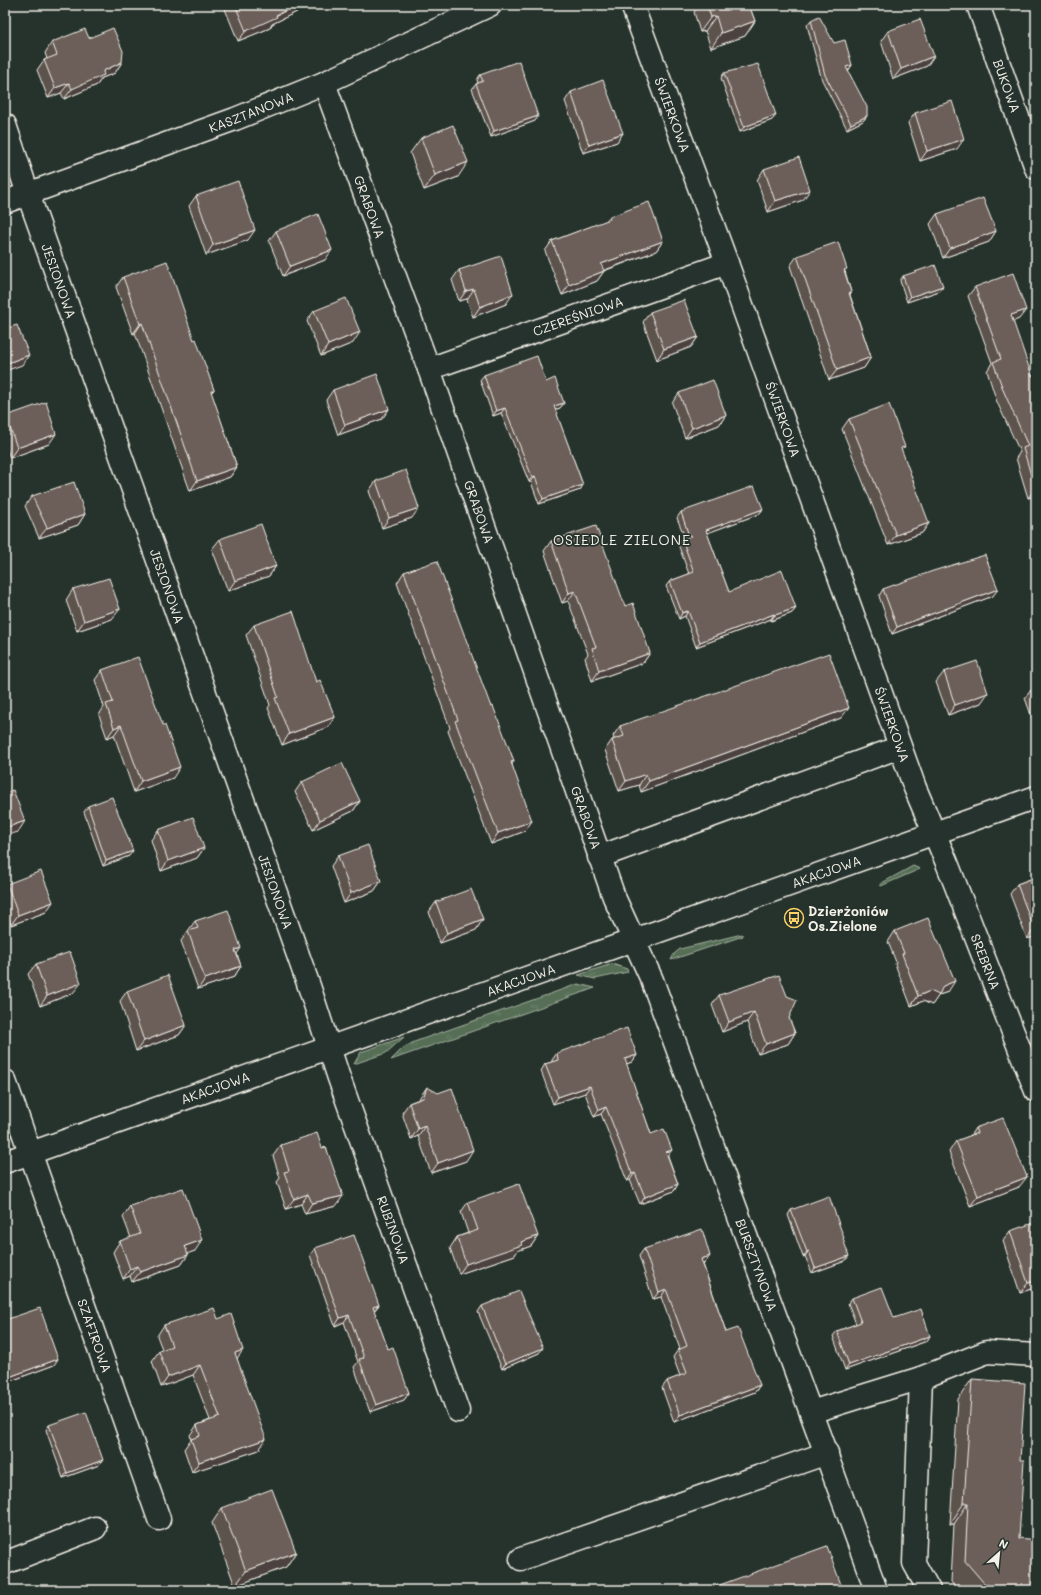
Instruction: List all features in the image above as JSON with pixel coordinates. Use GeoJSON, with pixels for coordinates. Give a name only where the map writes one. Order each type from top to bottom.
{"type":"FeatureCollection","features":[{"type":"Feature","properties":{"kind":"street","name":"KASZTANOWA"},"geometry":{"type":"LineString","coordinates":[[5,202],[235,119],[324,83],[490,5]]}},
{"type":"Feature","properties":{"kind":"street","name":"ŚWIERKOWA"},"geometry":{"type":"LineString","coordinates":[[632,5],[900,746],[934,833]]}},
{"type":"Feature","properties":{"kind":"street","name":"BUKOWA"},"geometry":{"type":"LineString","coordinates":[[978,5],[1036,168]]}},
{"type":"Feature","properties":{"kind":"street","name":"GRABOWA"},"geometry":{"type":"LineString","coordinates":[[324,83],[429,368],[599,857],[614,897],[634,940]]}},
{"type":"Feature","properties":{"kind":"street","name":"JESIONOWA"},"geometry":{"type":"LineString","coordinates":[[5,125],[329,1048]]}},
{"type":"Feature","properties":{"kind":"street","name":"CZEREŚNIOWA"},"geometry":{"type":"LineString","coordinates":[[429,368],[726,262]]}},
{"type":"Feature","properties":{"kind":"street"},"geometry":{"type":"LineString","coordinates":[[599,857],[900,746]]}},
{"type":"Feature","properties":{"kind":"street","name":"AKACJOWA"},"geometry":{"type":"LineString","coordinates":[[5,1162],[1036,797]]}},
{"type":"Feature","properties":{"kind":"street","name":"SREBRNA"},"geometry":{"type":"LineString","coordinates":[[934,833],[1036,1091]]}},
{"type":"Feature","properties":{"kind":"street","name":"BURSZTYNOWA"},"geometry":{"type":"LineString","coordinates":[[634,940],[652,980],[812,1412],[876,1590]]}},
{"type":"Feature","properties":{"kind":"street","name":"RUBINOWA"},"geometry":{"type":"LineString","coordinates":[[329,1048],[458,1411]]}},
{"type":"Feature","properties":{"kind":"street","name":"SZAFIROWA"},"geometry":{"type":"LineString","coordinates":[[5,1081],[159,1518]]}},
{"type":"Feature","properties":{"kind":"street"},"geometry":{"type":"LineString","coordinates":[[812,1412],[921,1378],[988,1352],[1036,1355]]}},
{"type":"Feature","properties":{"kind":"street"},"geometry":{"type":"LineString","coordinates":[[921,1378],[914,1563],[929,1590]]}},
{"type":"Feature","properties":{"kind":"street"},"geometry":{"type":"LineString","coordinates":[[521,1559],[826,1453]]}},
{"type":"Feature","properties":{"kind":"street"},"geometry":{"type":"LineString","coordinates":[[5,1562],[95,1528]]}},
{"type":"Feature","properties":{"kind":"green space"},"geometry":{"type":"Polygon","coordinates":[[[913,866],[920,869],[881,886],[880,884],[913,866]]]}},
{"type":"Feature","properties":{"kind":"green space"},"geometry":{"type":"Polygon","coordinates":[[[742,934],[743,936],[671,960],[674,954],[680,949],[742,934]]]}},
{"type":"Feature","properties":{"kind":"green space"},"geometry":{"type":"Polygon","coordinates":[[[612,964],[627,969],[628,972],[595,979],[578,975],[612,964]]]}},
{"type":"Feature","properties":{"kind":"green space"},"geometry":{"type":"Polygon","coordinates":[[[578,984],[595,988],[391,1060],[403,1048],[414,1042],[578,984]]]}},
{"type":"Feature","properties":{"kind":"green space"},"geometry":{"type":"Polygon","coordinates":[[[404,1037],[386,1053],[354,1064],[361,1052],[404,1037]]]}},
{"type":"Feature","properties":{"kind":"building"},"geometry":{"type":"Polygon","coordinates":[[[235,5],[297,5],[276,15],[277,17],[246,31],[235,5]]]}},
{"type":"Feature","properties":{"kind":"building"},"geometry":{"type":"Polygon","coordinates":[[[707,5],[749,5],[755,21],[721,33],[716,16],[711,17],[707,5]]]}},
{"type":"Feature","properties":{"kind":"building"},"geometry":{"type":"Polygon","coordinates":[[[819,16],[834,43],[845,40],[852,65],[846,67],[867,107],[867,116],[851,124],[825,75],[811,20],[819,16]]]}},
{"type":"Feature","properties":{"kind":"building"},"geometry":{"type":"Polygon","coordinates":[[[920,19],[934,56],[901,69],[888,31],[920,19]]]}},
{"type":"Feature","properties":{"kind":"building"},"geometry":{"type":"Polygon","coordinates":[[[113,28],[123,51],[122,62],[103,71],[104,75],[72,89],[69,83],[55,88],[44,60],[57,55],[52,42],[85,29],[89,38],[113,28]]]}},
{"type":"Feature","properties":{"kind":"building"},"geometry":{"type":"Polygon","coordinates":[[[519,61],[538,116],[494,131],[476,84],[483,81],[480,75],[519,61]]]}},
{"type":"Feature","properties":{"kind":"building"},"geometry":{"type":"Polygon","coordinates":[[[758,64],[776,115],[744,127],[724,73],[758,64]]]}},
{"type":"Feature","properties":{"kind":"building"},"geometry":{"type":"Polygon","coordinates":[[[603,80],[623,133],[589,145],[571,92],[603,80]]]}},
{"type":"Feature","properties":{"kind":"building"},"geometry":{"type":"Polygon","coordinates":[[[952,101],[964,139],[927,151],[915,113],[952,101]]]}},
{"type":"Feature","properties":{"kind":"building"},"geometry":{"type":"Polygon","coordinates":[[[453,125],[468,162],[435,175],[421,138],[453,125]]]}},
{"type":"Feature","properties":{"kind":"building"},"geometry":{"type":"Polygon","coordinates":[[[799,157],[810,190],[775,201],[764,169],[799,157]]]}},
{"type":"Feature","properties":{"kind":"building"},"geometry":{"type":"Polygon","coordinates":[[[238,181],[255,230],[213,245],[196,196],[238,181]]]}},
{"type":"Feature","properties":{"kind":"building"},"geometry":{"type":"Polygon","coordinates":[[[983,198],[996,231],[950,248],[937,214],[983,198]]]}},
{"type":"Feature","properties":{"kind":"building"},"geometry":{"type":"Polygon","coordinates":[[[649,202],[663,241],[601,264],[604,271],[569,285],[552,241],[610,219],[609,217],[649,202]]]}},
{"type":"Feature","properties":{"kind":"building"},"geometry":{"type":"Polygon","coordinates":[[[318,214],[332,250],[290,266],[276,231],[318,214]]]}},
{"type":"Feature","properties":{"kind":"building"},"geometry":{"type":"Polygon","coordinates":[[[838,242],[847,269],[844,270],[851,292],[849,293],[871,357],[837,370],[797,256],[838,242]]]}},
{"type":"Feature","properties":{"kind":"building"},"geometry":{"type":"Polygon","coordinates":[[[501,256],[513,294],[480,307],[474,289],[466,291],[459,270],[501,256]]]}},
{"type":"Feature","properties":{"kind":"building"},"geometry":{"type":"Polygon","coordinates":[[[167,261],[194,340],[196,339],[214,390],[211,391],[237,467],[197,481],[142,323],[140,324],[123,277],[167,261]]]}},
{"type":"Feature","properties":{"kind":"building"},"geometry":{"type":"Polygon","coordinates":[[[935,265],[943,286],[910,297],[903,276],[935,265]]]}},
{"type":"Feature","properties":{"kind":"building"},"geometry":{"type":"Polygon","coordinates":[[[1013,273],[1026,310],[1011,315],[1032,376],[1036,374],[1035,489],[1023,448],[1028,446],[1004,392],[993,362],[1001,359],[975,287],[1013,273]]]}},
{"type":"Feature","properties":{"kind":"building"},"geometry":{"type":"Polygon","coordinates":[[[346,298],[360,332],[328,345],[314,311],[346,298]]]}},
{"type":"Feature","properties":{"kind":"building"},"geometry":{"type":"Polygon","coordinates":[[[684,300],[698,337],[664,349],[650,312],[684,300]]]}},
{"type":"Feature","properties":{"kind":"building"},"geometry":{"type":"Polygon","coordinates":[[[17,325],[29,355],[5,364],[5,329],[17,325]]]}},
{"type":"Feature","properties":{"kind":"building"},"geometry":{"type":"Polygon","coordinates":[[[537,356],[546,382],[555,378],[564,403],[554,406],[583,485],[543,499],[535,476],[532,477],[505,408],[496,411],[484,375],[537,356]]]}},
{"type":"Feature","properties":{"kind":"building"},"geometry":{"type":"Polygon","coordinates":[[[377,374],[389,409],[345,425],[333,390],[377,374]]]}},
{"type":"Feature","properties":{"kind":"building"},"geometry":{"type":"Polygon","coordinates":[[[713,380],[726,415],[692,428],[679,393],[713,380]]]}},
{"type":"Feature","properties":{"kind":"building"},"geometry":{"type":"Polygon","coordinates":[[[46,402],[56,434],[17,448],[6,416],[46,402]]]}},
{"type":"Feature","properties":{"kind":"building"},"geometry":{"type":"Polygon","coordinates":[[[889,404],[905,447],[901,448],[929,523],[896,535],[849,419],[889,404]]]}},
{"type":"Feature","properties":{"kind":"building"},"geometry":{"type":"Polygon","coordinates":[[[406,470],[419,508],[389,518],[376,481],[406,470]]]}},
{"type":"Feature","properties":{"kind":"building"},"geometry":{"type":"Polygon","coordinates":[[[74,482],[85,514],[47,528],[32,496],[74,482]]]}},
{"type":"Feature","properties":{"kind":"building"},"geometry":{"type":"Polygon","coordinates":[[[754,486],[763,509],[706,530],[729,592],[782,570],[796,608],[775,615],[774,614],[700,642],[688,611],[682,613],[670,581],[694,572],[682,539],[691,536],[689,536],[681,512],[754,486]]]}},
{"type":"Feature","properties":{"kind":"building"},"geometry":{"type":"Polygon","coordinates":[[[261,524],[276,566],[235,581],[220,539],[261,524]]]}},
{"type":"Feature","properties":{"kind":"building"},"geometry":{"type":"Polygon","coordinates":[[[596,526],[625,606],[633,603],[650,653],[599,671],[592,648],[596,647],[575,591],[569,593],[551,541],[596,526]]]}},
{"type":"Feature","properties":{"kind":"building"},"geometry":{"type":"Polygon","coordinates":[[[985,555],[998,589],[897,627],[883,589],[933,571],[985,555]]]}},
{"type":"Feature","properties":{"kind":"building"},"geometry":{"type":"Polygon","coordinates":[[[437,561],[491,707],[493,706],[514,761],[511,762],[532,821],[498,833],[455,721],[458,720],[404,572],[437,561]]]}},
{"type":"Feature","properties":{"kind":"building"},"geometry":{"type":"Polygon","coordinates":[[[109,578],[120,609],[84,621],[73,589],[109,578]]]}},
{"type":"Feature","properties":{"kind":"building"},"geometry":{"type":"Polygon","coordinates":[[[293,611],[316,682],[320,680],[335,717],[289,734],[275,698],[278,697],[254,625],[293,611]]]}},
{"type":"Feature","properties":{"kind":"building"},"geometry":{"type":"Polygon","coordinates":[[[829,653],[849,708],[649,781],[646,774],[626,781],[612,740],[624,736],[620,726],[829,653]]]}},
{"type":"Feature","properties":{"kind":"building"},"geometry":{"type":"Polygon","coordinates":[[[138,657],[180,767],[141,781],[121,725],[114,728],[106,704],[113,702],[102,670],[138,657]]]}},
{"type":"Feature","properties":{"kind":"building"},"geometry":{"type":"Polygon","coordinates":[[[977,661],[988,693],[955,705],[944,672],[977,661]]]}},
{"type":"Feature","properties":{"kind":"building"},"geometry":{"type":"Polygon","coordinates":[[[1036,688],[1036,703],[1031,690],[1036,688]]]}},
{"type":"Feature","properties":{"kind":"building"},"geometry":{"type":"Polygon","coordinates":[[[342,763],[360,801],[320,820],[302,782],[342,763]]]}},
{"type":"Feature","properties":{"kind":"building"},"geometry":{"type":"Polygon","coordinates":[[[13,790],[25,821],[5,828],[5,793],[13,790]]]}},
{"type":"Feature","properties":{"kind":"building"},"geometry":{"type":"Polygon","coordinates":[[[112,797],[133,851],[106,861],[88,806],[112,797]]]}},
{"type":"Feature","properties":{"kind":"building"},"geometry":{"type":"Polygon","coordinates":[[[193,817],[204,848],[168,861],[158,830],[193,817]]]}},
{"type":"Feature","properties":{"kind":"building"},"geometry":{"type":"Polygon","coordinates":[[[368,845],[381,881],[351,893],[338,856],[368,845]]]}},
{"type":"Feature","properties":{"kind":"building"},"geometry":{"type":"Polygon","coordinates":[[[41,871],[53,902],[18,915],[7,884],[41,871]]]}},
{"type":"Feature","properties":{"kind":"building"},"geometry":{"type":"Polygon","coordinates":[[[1036,877],[1036,928],[1034,929],[1017,884],[1036,877]]]}},
{"type":"Feature","properties":{"kind":"building"},"geometry":{"type":"Polygon","coordinates":[[[471,889],[483,919],[447,933],[436,902],[471,889]]]}},
{"type":"Feature","properties":{"kind":"building"},"geometry":{"type":"Polygon","coordinates":[[[228,910],[241,948],[235,950],[241,966],[205,979],[188,931],[198,928],[195,921],[228,910]]]}},
{"type":"Feature","properties":{"kind":"building"},"geometry":{"type":"Polygon","coordinates":[[[928,918],[955,981],[943,986],[939,995],[930,991],[918,996],[895,931],[928,918]]]}},
{"type":"Feature","properties":{"kind":"building"},"geometry":{"type":"Polygon","coordinates":[[[70,952],[81,983],[47,996],[36,964],[70,952]]]}},
{"type":"Feature","properties":{"kind":"building"},"geometry":{"type":"Polygon","coordinates":[[[168,975],[186,1025],[144,1041],[127,991],[168,975]]]}},
{"type":"Feature","properties":{"kind":"building"},"geometry":{"type":"Polygon","coordinates":[[[779,975],[787,996],[797,1000],[789,1018],[795,1033],[766,1044],[754,1012],[729,1022],[719,995],[779,975]]]}},
{"type":"Feature","properties":{"kind":"building"},"geometry":{"type":"Polygon","coordinates":[[[627,1028],[637,1055],[625,1059],[651,1134],[664,1129],[672,1150],[666,1152],[678,1184],[645,1197],[635,1173],[632,1174],[606,1107],[599,1110],[590,1086],[558,1097],[545,1064],[558,1060],[557,1053],[627,1028]]]}},
{"type":"Feature","properties":{"kind":"building"},"geometry":{"type":"Polygon","coordinates":[[[427,1087],[438,1093],[452,1088],[473,1150],[438,1163],[425,1126],[418,1129],[409,1103],[423,1098],[427,1087]]]}},
{"type":"Feature","properties":{"kind":"building"},"geometry":{"type":"Polygon","coordinates":[[[1003,1118],[1027,1177],[978,1196],[956,1141],[977,1133],[975,1128],[1003,1118]]]}},
{"type":"Feature","properties":{"kind":"building"},"geometry":{"type":"Polygon","coordinates":[[[317,1133],[322,1148],[326,1147],[343,1196],[312,1203],[308,1194],[294,1199],[284,1172],[289,1171],[281,1145],[317,1133]]]}},
{"type":"Feature","properties":{"kind":"building"},"geometry":{"type":"Polygon","coordinates":[[[519,1184],[538,1236],[521,1242],[522,1245],[466,1264],[457,1237],[478,1230],[468,1202],[519,1184]]]}},
{"type":"Feature","properties":{"kind":"building"},"geometry":{"type":"Polygon","coordinates":[[[183,1188],[202,1240],[185,1246],[188,1255],[140,1272],[137,1266],[130,1269],[120,1241],[140,1234],[130,1206],[183,1188]]]}},
{"type":"Feature","properties":{"kind":"building"},"geometry":{"type":"Polygon","coordinates":[[[829,1196],[849,1256],[815,1268],[809,1251],[807,1252],[791,1210],[829,1196]]]}},
{"type":"Feature","properties":{"kind":"building"},"geometry":{"type":"Polygon","coordinates":[[[1036,1222],[1036,1280],[1028,1283],[1010,1231],[1036,1222]]]}},
{"type":"Feature","properties":{"kind":"building"},"geometry":{"type":"Polygon","coordinates":[[[702,1229],[710,1256],[701,1259],[726,1332],[738,1328],[760,1385],[680,1415],[667,1381],[687,1373],[678,1350],[687,1346],[666,1289],[659,1292],[644,1249],[702,1229]]]}},
{"type":"Feature","properties":{"kind":"building"},"geometry":{"type":"Polygon","coordinates":[[[354,1235],[379,1305],[373,1307],[388,1349],[393,1347],[409,1393],[376,1405],[359,1359],[364,1358],[349,1315],[340,1318],[315,1248],[354,1235]]]}},
{"type":"Feature","properties":{"kind":"building"},"geometry":{"type":"Polygon","coordinates":[[[882,1287],[894,1318],[921,1309],[930,1336],[849,1365],[837,1331],[861,1322],[852,1298],[882,1287]]]}},
{"type":"Feature","properties":{"kind":"building"},"geometry":{"type":"Polygon","coordinates":[[[519,1291],[543,1348],[505,1364],[482,1306],[519,1291]]]}},
{"type":"Feature","properties":{"kind":"building"},"geometry":{"type":"Polygon","coordinates":[[[40,1308],[58,1359],[9,1377],[5,1366],[5,1320],[40,1308]]]}},
{"type":"Feature","properties":{"kind":"building"},"geometry":{"type":"Polygon","coordinates":[[[214,1308],[218,1319],[231,1314],[243,1350],[235,1353],[266,1439],[199,1462],[191,1439],[200,1436],[197,1425],[220,1417],[200,1365],[168,1377],[159,1351],[172,1346],[164,1325],[214,1308]]]}},
{"type":"Feature","properties":{"kind":"building"},"geometry":{"type":"Polygon","coordinates":[[[972,1379],[1025,1383],[1020,1460],[1024,1460],[1019,1538],[1036,1540],[1036,1590],[990,1590],[965,1561],[968,1503],[964,1503],[972,1379]]]}},
{"type":"Feature","properties":{"kind":"building"},"geometry":{"type":"Polygon","coordinates":[[[86,1412],[103,1460],[67,1473],[49,1425],[86,1412]]]}},
{"type":"Feature","properties":{"kind":"building"},"geometry":{"type":"Polygon","coordinates":[[[272,1489],[296,1552],[246,1571],[222,1508],[272,1489]]]}},
{"type":"Feature","properties":{"kind":"building"},"geometry":{"type":"Polygon","coordinates":[[[827,1546],[843,1590],[706,1590],[827,1546]]]}},
{"type":"Feature","properties":{"kind":"place","name":"Dzierżoniów Os.Zielone"},"geometry":{"type":"Point","coordinates":[794,918]}},
{"type":"Feature","properties":{"kind":"district","name":"OSIEDLE ZIELONE"},"geometry":{"type":"Point","coordinates":[622,540]}}]}
